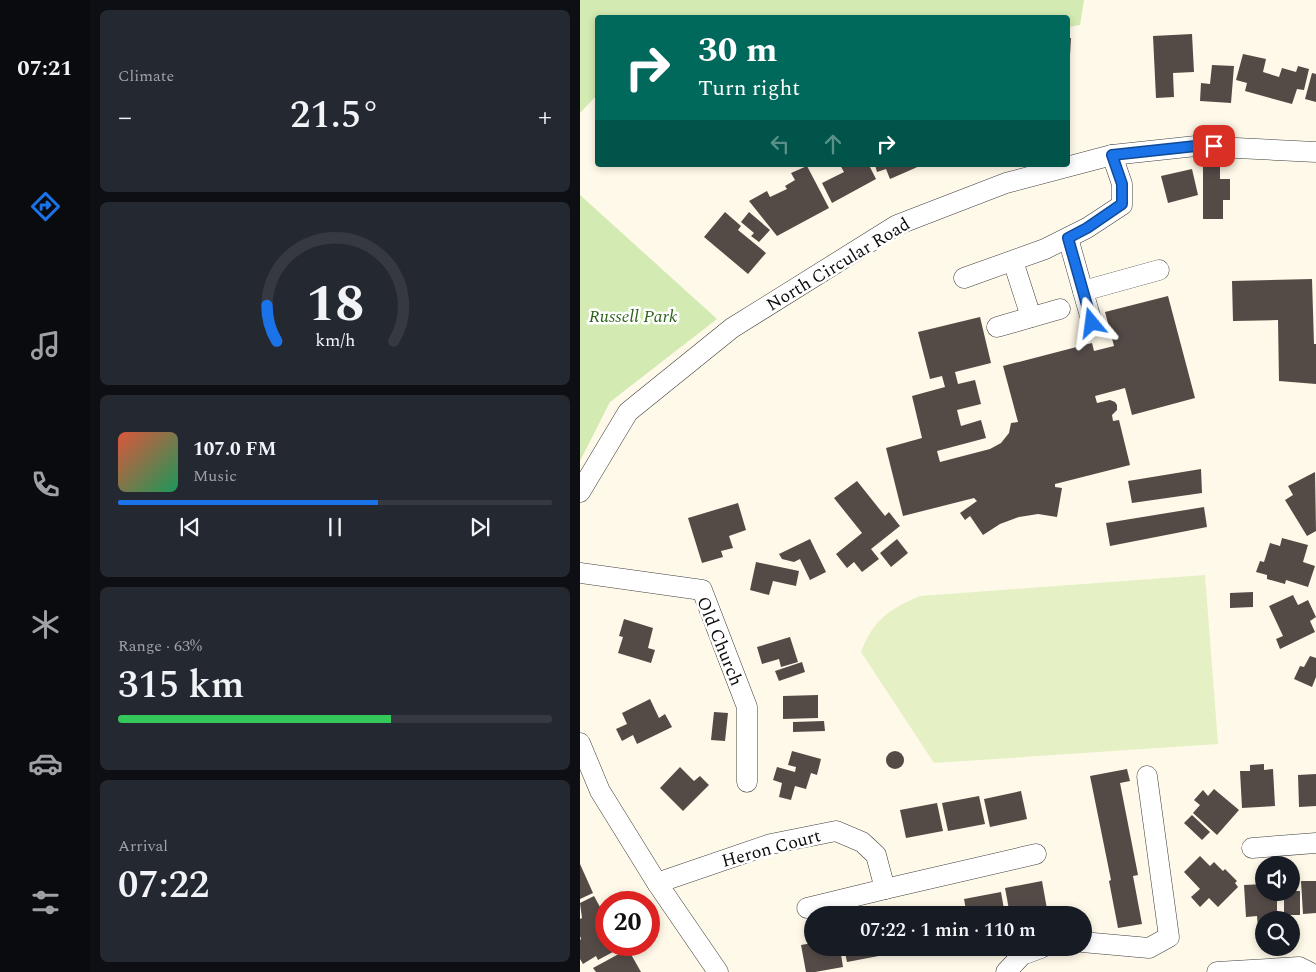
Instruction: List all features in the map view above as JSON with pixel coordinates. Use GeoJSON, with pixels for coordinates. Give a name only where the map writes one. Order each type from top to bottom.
{"type":"FeatureCollection","features":[{"type":"Feature","properties":{"kind":"street","name":"North Circular Road"},"geometry":{"type":"LineString","coordinates":[[1070,166],[1112,155],[1196,146],[1316,152]]}},
{"type":"Feature","properties":{"kind":"street"},"geometry":{"type":"LineString","coordinates":[[964,278],[1045,249],[1087,228],[1122,204],[1122,184],[1112,155]]}},
{"type":"Feature","properties":{"kind":"street","name":"North Circular Road"},"geometry":{"type":"LineString","coordinates":[[580,492],[628,412],[740,323],[897,225],[1006,183],[1067,167]]}},
{"type":"Feature","properties":{"kind":"street"},"geometry":{"type":"LineString","coordinates":[[1068,238],[1092,323]]}},
{"type":"Feature","properties":{"kind":"street"},"geometry":{"type":"LineString","coordinates":[[1013,260],[1031,317]]}},
{"type":"Feature","properties":{"kind":"street"},"geometry":{"type":"LineString","coordinates":[[1083,291],[1159,270]]}},
{"type":"Feature","properties":{"kind":"street"},"geometry":{"type":"LineString","coordinates":[[997,327],[1060,309]]}},
{"type":"Feature","properties":{"kind":"street","name":"Old Church"},"geometry":{"type":"LineString","coordinates":[[580,573],[702,590],[747,707],[747,782]]}},
{"type":"Feature","properties":{"kind":"street"},"geometry":{"type":"LineString","coordinates":[[580,744],[600,791],[657,883],[718,972]]}},
{"type":"Feature","properties":{"kind":"street"},"geometry":{"type":"LineString","coordinates":[[1092,943],[1149,948],[1169,937],[1148,776]]}},
{"type":"Feature","properties":{"kind":"street","name":"Heron Court"},"geometry":{"type":"LineString","coordinates":[[657,883],[771,844],[836,831],[862,842],[876,855],[885,889]]}},
{"type":"Feature","properties":{"kind":"street"},"geometry":{"type":"LineString","coordinates":[[1252,848],[1316,843]]}},
{"type":"Feature","properties":{"kind":"street"},"geometry":{"type":"LineString","coordinates":[[816,906],[1036,854]]}},
{"type":"Feature","properties":{"kind":"street"},"geometry":{"type":"LineString","coordinates":[[1006,972],[1021,956]]}},
{"type":"Feature","properties":{"kind":"street"},"geometry":{"type":"LineString","coordinates":[[1217,972],[1299,967],[1309,972]]}},
{"type":"Feature","properties":{"kind":"green space"},"geometry":{"type":"Polygon","coordinates":[[[580,0],[1084,0],[1080,25],[1070,27],[1070,15],[595,15],[595,97],[580,113],[580,0]]]}},
{"type":"Feature","properties":{"kind":"green space","name":"Russell Park"},"geometry":{"type":"Polygon","coordinates":[[[580,195],[717,319],[610,402],[580,461],[580,195]]]}},
{"type":"Feature","properties":{"kind":"green space"},"geometry":{"type":"Polygon","coordinates":[[[1205,575],[1218,744],[934,763],[861,652],[871,632],[883,617],[899,606],[920,596],[1205,575]]]}},
{"type":"Feature","properties":{"kind":"building"},"geometry":{"type":"Polygon","coordinates":[[[1192,34],[1194,72],[1173,73],[1174,97],[1156,98],[1153,36],[1192,34]]]}},
{"type":"Feature","properties":{"kind":"building"},"geometry":{"type":"Polygon","coordinates":[[[1243,54],[1266,59],[1263,72],[1279,77],[1282,68],[1296,72],[1298,66],[1309,69],[1304,90],[1297,89],[1292,104],[1245,91],[1247,83],[1236,80],[1243,54]]]}},
{"type":"Feature","properties":{"kind":"building"},"geometry":{"type":"Polygon","coordinates":[[[1212,65],[1234,66],[1231,103],[1200,101],[1201,83],[1210,84],[1212,65]]]}},
{"type":"Feature","properties":{"kind":"building"},"geometry":{"type":"Polygon","coordinates":[[[1312,73],[1316,74],[1316,102],[1305,99],[1312,73]]]}},
{"type":"Feature","properties":{"kind":"building"},"geometry":{"type":"Polygon","coordinates":[[[1203,163],[1220,163],[1220,179],[1230,179],[1230,200],[1223,200],[1223,219],[1203,219],[1203,163]]]}},
{"type":"Feature","properties":{"kind":"building"},"geometry":{"type":"Polygon","coordinates":[[[808,167],[829,208],[777,236],[749,201],[767,191],[770,197],[787,189],[785,186],[795,180],[791,173],[808,167]]]}},
{"type":"Feature","properties":{"kind":"building"},"geometry":{"type":"Polygon","coordinates":[[[841,167],[870,167],[876,179],[832,203],[822,183],[844,172],[841,167]]]}},
{"type":"Feature","properties":{"kind":"building"},"geometry":{"type":"Polygon","coordinates":[[[876,167],[917,167],[890,179],[886,169],[877,172],[876,167]]]}},
{"type":"Feature","properties":{"kind":"building"},"geometry":{"type":"Polygon","coordinates":[[[1192,169],[1198,195],[1168,203],[1161,176],[1192,169]]]}},
{"type":"Feature","properties":{"kind":"building"},"geometry":{"type":"Polygon","coordinates":[[[725,212],[741,226],[738,230],[766,253],[748,274],[704,237],[725,212]]]}},
{"type":"Feature","properties":{"kind":"building"},"geometry":{"type":"Polygon","coordinates":[[[749,212],[770,230],[759,242],[751,236],[754,233],[741,222],[749,212]]]}},
{"type":"Feature","properties":{"kind":"building"},"geometry":{"type":"Polygon","coordinates":[[[1312,279],[1314,344],[1316,344],[1316,384],[1279,381],[1278,320],[1233,321],[1232,281],[1312,279]]]}},
{"type":"Feature","properties":{"kind":"building"},"geometry":{"type":"Polygon","coordinates":[[[1168,296],[1195,398],[1132,415],[1125,388],[1095,396],[1097,403],[1110,400],[1117,405],[1117,410],[1112,415],[1113,421],[1119,420],[1130,465],[1055,484],[1055,487],[1062,488],[1057,517],[1038,514],[1019,517],[1000,524],[983,535],[970,516],[965,520],[960,513],[977,501],[974,498],[903,516],[886,448],[922,438],[912,396],[945,387],[942,376],[930,379],[918,332],[980,317],[991,363],[955,372],[958,384],[975,380],[981,404],[957,410],[961,426],[981,420],[986,438],[937,451],[940,462],[990,449],[1001,443],[1009,433],[1011,423],[1018,422],[1003,366],[1092,343],[1094,351],[1114,346],[1105,312],[1168,296]]]}},
{"type":"Feature","properties":{"kind":"building"},"geometry":{"type":"Polygon","coordinates":[[[1201,469],[1202,493],[1132,503],[1128,481],[1201,469]]]}},
{"type":"Feature","properties":{"kind":"building"},"geometry":{"type":"Polygon","coordinates":[[[1315,472],[1316,531],[1307,536],[1285,500],[1293,495],[1288,486],[1315,472]]]}},
{"type":"Feature","properties":{"kind":"building"},"geometry":{"type":"Polygon","coordinates":[[[857,481],[885,516],[889,512],[900,526],[871,549],[879,559],[862,572],[854,562],[847,568],[836,554],[862,533],[834,498],[857,481]]]}},
{"type":"Feature","properties":{"kind":"building"},"geometry":{"type":"Polygon","coordinates":[[[738,503],[746,530],[729,536],[733,548],[721,551],[723,557],[702,563],[688,518],[738,503]]]}},
{"type":"Feature","properties":{"kind":"building"},"geometry":{"type":"Polygon","coordinates":[[[1204,507],[1207,527],[1110,546],[1106,523],[1204,507]]]}},
{"type":"Feature","properties":{"kind":"building"},"geometry":{"type":"Polygon","coordinates":[[[1282,538],[1308,545],[1303,562],[1315,566],[1308,587],[1286,580],[1285,584],[1267,579],[1267,575],[1256,572],[1260,561],[1264,562],[1270,543],[1280,546],[1282,538]]]}},
{"type":"Feature","properties":{"kind":"building"},"geometry":{"type":"Polygon","coordinates":[[[810,539],[826,572],[810,580],[800,559],[794,562],[782,559],[779,554],[810,539]]]}},
{"type":"Feature","properties":{"kind":"building"},"geometry":{"type":"Polygon","coordinates":[[[897,539],[908,553],[891,567],[880,553],[897,539]]]}},
{"type":"Feature","properties":{"kind":"building"},"geometry":{"type":"Polygon","coordinates":[[[756,562],[799,571],[796,586],[773,581],[769,595],[750,590],[756,562]]]}},
{"type":"Feature","properties":{"kind":"building"},"geometry":{"type":"Polygon","coordinates":[[[1253,592],[1253,607],[1230,608],[1230,593],[1253,592]]]}},
{"type":"Feature","properties":{"kind":"building"},"geometry":{"type":"Polygon","coordinates":[[[1293,595],[1298,605],[1308,600],[1316,617],[1310,621],[1315,632],[1280,649],[1276,639],[1283,636],[1269,606],[1293,595]]]}},
{"type":"Feature","properties":{"kind":"building"},"geometry":{"type":"Polygon","coordinates":[[[624,619],[653,628],[648,648],[655,650],[651,663],[618,653],[623,637],[619,636],[624,619]]]}},
{"type":"Feature","properties":{"kind":"building"},"geometry":{"type":"Polygon","coordinates":[[[790,637],[798,662],[781,667],[779,659],[762,664],[757,647],[790,637]]]}},
{"type":"Feature","properties":{"kind":"building"},"geometry":{"type":"Polygon","coordinates":[[[1310,656],[1316,658],[1316,677],[1312,687],[1294,679],[1300,666],[1304,667],[1310,656]]]}},
{"type":"Feature","properties":{"kind":"building"},"geometry":{"type":"Polygon","coordinates":[[[802,662],[805,672],[779,681],[775,671],[802,662]]]}},
{"type":"Feature","properties":{"kind":"building"},"geometry":{"type":"Polygon","coordinates":[[[818,695],[818,718],[783,719],[783,696],[818,695]]]}},
{"type":"Feature","properties":{"kind":"building"},"geometry":{"type":"Polygon","coordinates":[[[650,699],[659,718],[665,714],[672,727],[637,744],[633,735],[622,741],[616,729],[627,724],[622,713],[650,699]]]}},
{"type":"Feature","properties":{"kind":"building"},"geometry":{"type":"Polygon","coordinates":[[[714,712],[728,713],[725,741],[711,740],[714,712]]]}},
{"type":"Feature","properties":{"kind":"building"},"geometry":{"type":"Polygon","coordinates":[[[824,721],[825,731],[793,732],[793,722],[824,721]]]}},
{"type":"Feature","properties":{"kind":"building"},"geometry":{"type":"Polygon","coordinates":[[[792,751],[821,759],[817,775],[811,773],[806,789],[795,786],[791,800],[779,797],[782,783],[773,780],[777,767],[795,772],[796,767],[788,765],[792,751]]]}},
{"type":"Feature","properties":{"kind":"building"},"geometry":{"type":"Polygon","coordinates":[[[891,751],[899,751],[904,756],[902,767],[891,769],[886,764],[886,756],[891,751]]]}},
{"type":"Feature","properties":{"kind":"building"},"geometry":{"type":"Polygon","coordinates":[[[1264,764],[1264,770],[1273,769],[1275,806],[1242,808],[1240,771],[1250,771],[1250,765],[1264,764]]]}},
{"type":"Feature","properties":{"kind":"building"},"geometry":{"type":"Polygon","coordinates":[[[680,767],[694,781],[700,776],[709,785],[683,811],[660,788],[680,767]]]}},
{"type":"Feature","properties":{"kind":"building"},"geometry":{"type":"Polygon","coordinates":[[[1127,769],[1130,781],[1120,783],[1138,875],[1133,876],[1142,924],[1118,928],[1109,881],[1111,880],[1090,776],[1127,769]]]}},
{"type":"Feature","properties":{"kind":"building"},"geometry":{"type":"Polygon","coordinates":[[[1316,774],[1316,806],[1299,807],[1298,775],[1316,774]]]}},
{"type":"Feature","properties":{"kind":"building"},"geometry":{"type":"Polygon","coordinates":[[[1214,789],[1239,810],[1217,835],[1193,813],[1200,805],[1194,800],[1203,790],[1208,796],[1214,789]]]}},
{"type":"Feature","properties":{"kind":"building"},"geometry":{"type":"Polygon","coordinates":[[[1021,791],[1027,819],[990,827],[984,799],[1021,791]]]}},
{"type":"Feature","properties":{"kind":"building"},"geometry":{"type":"Polygon","coordinates":[[[979,796],[985,824],[948,831],[942,803],[979,796]]]}},
{"type":"Feature","properties":{"kind":"building"},"geometry":{"type":"Polygon","coordinates":[[[937,803],[943,831],[906,838],[900,810],[937,803]]]}},
{"type":"Feature","properties":{"kind":"building"},"geometry":{"type":"Polygon","coordinates":[[[1192,815],[1210,832],[1202,840],[1184,823],[1192,815]]]}},
{"type":"Feature","properties":{"kind":"building"},"geometry":{"type":"Polygon","coordinates":[[[1200,856],[1210,866],[1214,862],[1223,871],[1225,869],[1237,881],[1235,883],[1238,887],[1218,907],[1209,898],[1200,907],[1191,897],[1200,889],[1184,872],[1200,856]]]}},
{"type":"Feature","properties":{"kind":"building"},"geometry":{"type":"Polygon","coordinates":[[[580,864],[593,893],[580,899],[580,864]]]}},
{"type":"Feature","properties":{"kind":"building"},"geometry":{"type":"Polygon","coordinates":[[[1042,881],[1046,906],[1008,906],[1005,888],[1042,881]]]}},
{"type":"Feature","properties":{"kind":"building"},"geometry":{"type":"Polygon","coordinates":[[[1301,881],[1316,881],[1316,913],[1303,914],[1301,881]]]}},
{"type":"Feature","properties":{"kind":"building"},"geometry":{"type":"Polygon","coordinates":[[[1255,884],[1255,901],[1277,901],[1277,911],[1255,911],[1255,916],[1246,917],[1244,885],[1255,884]]]}},
{"type":"Feature","properties":{"kind":"building"},"geometry":{"type":"Polygon","coordinates":[[[1001,892],[1003,906],[965,906],[964,899],[1001,892]]]}},
{"type":"Feature","properties":{"kind":"building"},"geometry":{"type":"Polygon","coordinates":[[[594,896],[595,898],[596,956],[583,964],[580,959],[580,919],[582,918],[580,903],[594,896]]]}},
{"type":"Feature","properties":{"kind":"building"},"geometry":{"type":"Polygon","coordinates":[[[1284,901],[1300,901],[1300,911],[1284,911],[1284,901]]]}},
{"type":"Feature","properties":{"kind":"building"},"geometry":{"type":"Polygon","coordinates":[[[804,944],[804,956],[841,956],[843,967],[806,972],[801,945],[804,944]]]}},
{"type":"Feature","properties":{"kind":"building"},"geometry":{"type":"Polygon","coordinates":[[[596,956],[605,956],[598,960],[596,956]]]}},
{"type":"Feature","properties":{"kind":"building"},"geometry":{"type":"Polygon","coordinates":[[[615,956],[632,956],[641,972],[596,972],[593,968],[615,956]]]}},
{"type":"Feature","properties":{"kind":"building"},"geometry":{"type":"Polygon","coordinates":[[[846,956],[879,956],[847,962],[846,956]]]}},
{"type":"Feature","properties":{"kind":"route"},"geometry":{"type":"LineString","coordinates":[[1092,323],[1068,238],[1087,228],[1122,204],[1122,184],[1112,155],[1196,146],[1214,146]]}}]}
